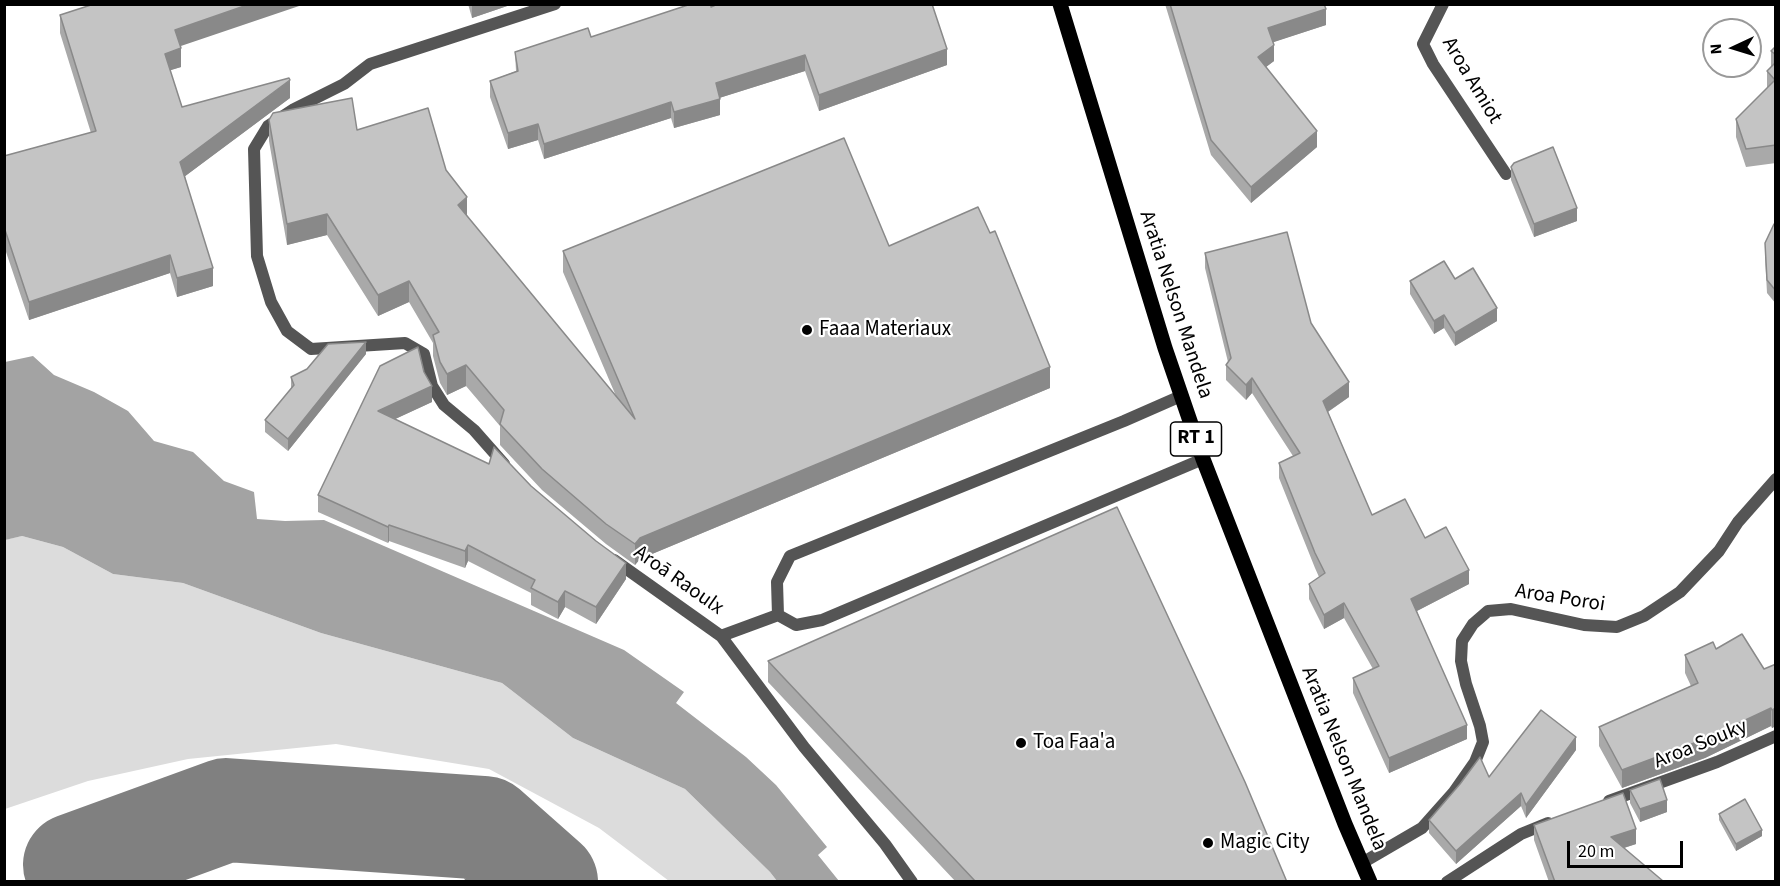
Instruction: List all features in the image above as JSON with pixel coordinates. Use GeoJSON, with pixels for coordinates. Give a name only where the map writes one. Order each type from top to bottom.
{"type":"FeatureCollection","features":[{"type":"Feature","properties":{"kind":"main road","name":"Aratia Nelson Mandela"},"geometry":{"type":"LineString","coordinates":[[1060,4],[1181,396],[1203,459],[1303,718],[1370,882]]}},
{"type":"Feature","properties":{"kind":"street"},"geometry":{"type":"LineString","coordinates":[[514,474],[474,430],[444,405],[432,386],[424,354],[405,343],[311,349],[287,331],[271,302],[257,255],[254,149],[268,126],[294,109],[344,84],[370,64],[555,4]]}},
{"type":"Feature","properties":{"kind":"street","name":"Aroa Amiot"},"geometry":{"type":"LineString","coordinates":[[1443,4],[1423,44],[1433,64],[1506,174]]}},
{"type":"Feature","properties":{"kind":"street"},"geometry":{"type":"LineString","coordinates":[[778,615],[777,582],[790,556],[1181,396]]}},
{"type":"Feature","properties":{"kind":"street"},"geometry":{"type":"LineString","coordinates":[[721,636],[778,615],[796,625],[822,620],[1203,459]]}},
{"type":"Feature","properties":{"kind":"street","name":"Aroa Poroi"},"geometry":{"type":"LineString","coordinates":[[1362,862],[1422,828],[1454,792],[1475,762],[1483,742],[1461,661],[1462,640],[1473,624],[1488,610],[1511,609],[1584,625],[1617,627],[1644,616],[1688,584],[1719,551],[1738,522],[1776,479]]}},
{"type":"Feature","properties":{"kind":"street","name":"Aroā Raoulx"},"geometry":{"type":"LineString","coordinates":[[601,551],[721,636],[804,747],[885,844],[912,882]]}},
{"type":"Feature","properties":{"kind":"street","name":"Aroa Souky"},"geometry":{"type":"LineString","coordinates":[[1596,806],[1717,762],[1776,736]]}},
{"type":"Feature","properties":{"kind":"street"},"geometry":{"type":"LineString","coordinates":[[1447,882],[1521,834],[1565,816]]}},
{"type":"Feature","properties":{"kind":"shaded area"},"geometry":{"type":"Polygon","coordinates":[[[33,356],[54,375],[94,392],[128,411],[154,441],[193,452],[224,481],[254,492],[257,519],[324,520],[624,650],[684,692],[676,703],[746,757],[776,785],[827,847],[818,855],[839,881],[777,881],[685,789],[573,738],[502,683],[321,633],[183,583],[113,574],[63,547],[22,536],[5,540],[5,362],[33,356]]]}},
{"type":"Feature","properties":{"kind":"shaded area"},"geometry":{"type":"Polygon","coordinates":[[[22,536],[63,547],[113,574],[183,583],[321,633],[502,683],[573,738],[685,789],[777,881],[669,881],[599,828],[489,769],[336,744],[188,759],[88,781],[5,809],[4,540],[22,536]]]}},
{"type":"Feature","properties":{"kind":"building"},"geometry":{"type":"Polygon","coordinates":[[[94,4],[250,4],[175,30],[181,48],[165,54],[182,107],[289,78],[290,80],[180,162],[213,268],[177,278],[170,255],[29,302],[4,231],[4,156],[96,131],[60,15],[94,4]]]}},
{"type":"Feature","properties":{"kind":"building"},"geometry":{"type":"Polygon","coordinates":[[[691,4],[711,4],[711,7],[718,4],[932,4],[947,49],[819,95],[805,55],[716,83],[720,99],[674,112],[671,102],[544,144],[538,124],[508,133],[490,81],[518,71],[515,52],[588,28],[591,37],[691,4]]]}},
{"type":"Feature","properties":{"kind":"building"},"geometry":{"type":"Polygon","coordinates":[[[1170,4],[1324,4],[1326,9],[1268,28],[1274,45],[1258,57],[1317,131],[1251,187],[1211,140],[1170,4]]]}},
{"type":"Feature","properties":{"kind":"building"},"geometry":{"type":"Polygon","coordinates":[[[1776,62],[1776,145],[1746,149],[1736,119],[1775,80],[1767,71],[1776,62]]]}},
{"type":"Feature","properties":{"kind":"building","name":"Faaa Materiaux"},"geometry":{"type":"Polygon","coordinates":[[[352,98],[357,130],[428,108],[446,170],[467,197],[458,205],[635,419],[563,251],[844,138],[889,246],[978,207],[990,233],[995,231],[1050,367],[640,538],[635,544],[606,524],[542,469],[500,424],[504,410],[466,365],[447,374],[440,362],[433,335],[439,332],[409,281],[378,295],[327,214],[287,224],[269,120],[273,113],[352,98]]]}},
{"type":"Feature","properties":{"kind":"building"},"geometry":{"type":"Polygon","coordinates":[[[1553,147],[1577,208],[1534,224],[1511,167],[1514,163],[1553,147]]]}},
{"type":"Feature","properties":{"kind":"building"},"geometry":{"type":"Polygon","coordinates":[[[1776,224],[1776,291],[1767,280],[1765,243],[1776,224]]]}},
{"type":"Feature","properties":{"kind":"building"},"geometry":{"type":"Polygon","coordinates":[[[1287,232],[1311,323],[1349,382],[1323,401],[1372,515],[1405,499],[1425,538],[1446,527],[1469,570],[1411,599],[1467,725],[1389,758],[1353,678],[1379,666],[1344,603],[1324,615],[1309,584],[1325,573],[1279,463],[1300,453],[1252,378],[1246,385],[1226,365],[1231,358],[1205,253],[1287,232]]]}},
{"type":"Feature","properties":{"kind":"building"},"geometry":{"type":"Polygon","coordinates":[[[1444,261],[1455,279],[1473,268],[1497,308],[1455,333],[1444,315],[1434,321],[1410,281],[1444,261]]]}},
{"type":"Feature","properties":{"kind":"building"},"geometry":{"type":"Polygon","coordinates":[[[366,342],[288,439],[265,420],[294,385],[291,377],[307,369],[328,344],[366,342]]]}},
{"type":"Feature","properties":{"kind":"building"},"geometry":{"type":"Polygon","coordinates":[[[418,347],[424,372],[432,386],[378,411],[489,464],[494,447],[531,486],[626,563],[596,607],[565,591],[558,602],[531,588],[535,580],[468,545],[465,551],[389,525],[388,527],[318,495],[380,366],[418,347]]]}},
{"type":"Feature","properties":{"kind":"building","name":"Toa Faa'a"},"geometry":{"type":"Polygon","coordinates":[[[1117,507],[1245,782],[1287,882],[976,882],[768,661],[1117,507]]]}},
{"type":"Feature","properties":{"kind":"building"},"geometry":{"type":"Polygon","coordinates":[[[1742,634],[1764,669],[1776,664],[1776,708],[1772,710],[1771,708],[1705,739],[1622,770],[1599,727],[1698,683],[1685,655],[1713,642],[1716,649],[1742,634]]]}},
{"type":"Feature","properties":{"kind":"building"},"geometry":{"type":"Polygon","coordinates":[[[1541,710],[1576,737],[1526,805],[1521,793],[1456,851],[1429,820],[1480,757],[1489,777],[1541,710]]]}},
{"type":"Feature","properties":{"kind":"building"},"geometry":{"type":"Polygon","coordinates":[[[1660,779],[1667,800],[1640,809],[1630,790],[1660,779]]]}},
{"type":"Feature","properties":{"kind":"building"},"geometry":{"type":"Polygon","coordinates":[[[1623,793],[1636,829],[1611,837],[1663,881],[1555,882],[1534,825],[1623,793]]]}},
{"type":"Feature","properties":{"kind":"building"},"geometry":{"type":"Polygon","coordinates":[[[1745,799],[1762,830],[1736,844],[1719,814],[1745,799]]]}},
{"type":"Feature","properties":{"kind":"taxiway"},"geometry":{"type":"LineString","coordinates":[[75,865],[226,810],[485,828],[546,882]]}},
{"type":"Feature","properties":{"kind":"place","name":"Faaa Materiaux"},"geometry":{"type":"Point","coordinates":[807,330]}},
{"type":"Feature","properties":{"kind":"place","name":"Toa Faa'a"},"geometry":{"type":"Point","coordinates":[1021,743]}},
{"type":"Feature","properties":{"kind":"place","name":"Magic City"},"geometry":{"type":"Point","coordinates":[1208,843]}}]}
